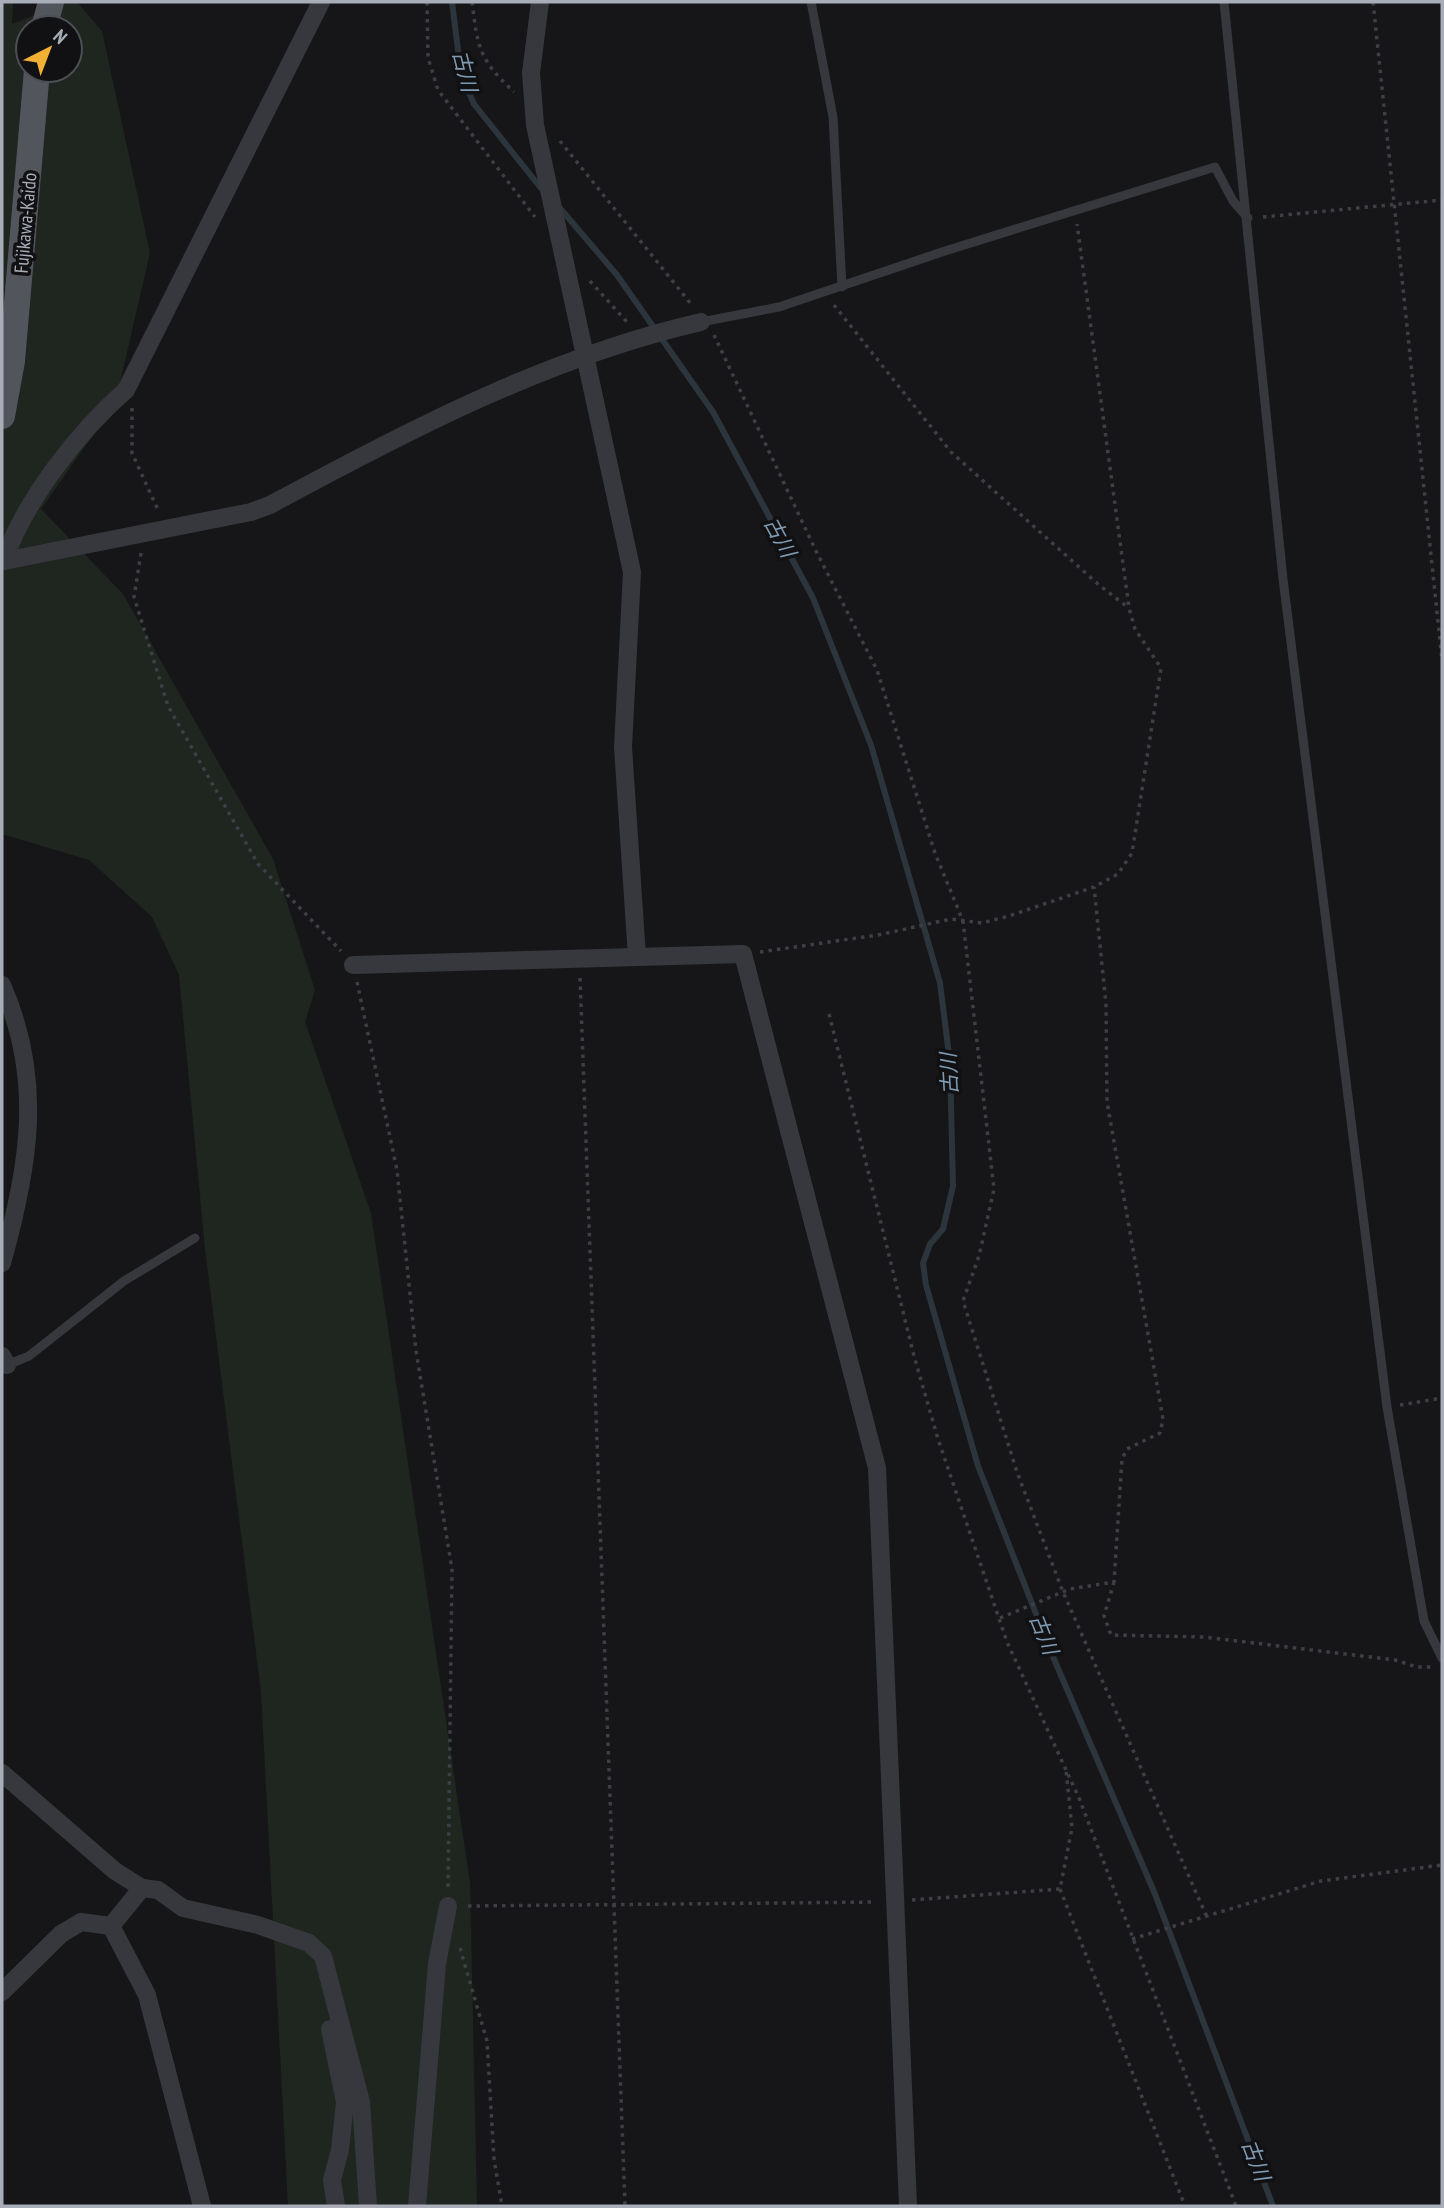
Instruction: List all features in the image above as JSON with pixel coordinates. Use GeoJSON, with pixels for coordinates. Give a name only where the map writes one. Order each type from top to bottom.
{"type":"FeatureCollection","features":[{"type":"Feature","properties":{"kind":"main road","name":"Fujikawa-Kaido"},"geometry":{"type":"LineString","coordinates":[[2,416],[12,361],[36,84]]}},
{"type":"Feature","properties":{"kind":"street"},"geometry":{"type":"LineString","coordinates":[[3,564],[40,493],[76,438],[126,390],[321,2]]}},
{"type":"Feature","properties":{"kind":"street"},"geometry":{"type":"LineString","coordinates":[[540,2],[531,73],[535,118],[632,572],[623,747],[637,957]]}},
{"type":"Feature","properties":{"kind":"street"},"geometry":{"type":"LineString","coordinates":[[3,564],[251,512],[270,505],[402,434],[587,355],[644,335],[704,321]]}},
{"type":"Feature","properties":{"kind":"street"},"geometry":{"type":"LineString","coordinates":[[353,965],[743,954],[877,1468],[908,2206]]}},
{"type":"Feature","properties":{"kind":"street"},"geometry":{"type":"LineString","coordinates":[[2,985],[14,1013],[28,1083],[21,1195],[2,1263]]}},
{"type":"Feature","properties":{"kind":"street"},"geometry":{"type":"LineString","coordinates":[[2,1773],[115,1871],[142,1888],[158,1890],[183,1908],[258,1925],[309,1942],[323,1956],[327,1980],[361,2102],[368,2206]]}},
{"type":"Feature","properties":{"kind":"street"},"geometry":{"type":"LineString","coordinates":[[111,1926],[142,1888]]}},
{"type":"Feature","properties":{"kind":"street"},"geometry":{"type":"LineString","coordinates":[[417,2206],[437,1964],[448,1906]]}},
{"type":"Feature","properties":{"kind":"street"},"geometry":{"type":"LineString","coordinates":[[2,1992],[61,1934],[81,1922],[111,1926]]}},
{"type":"Feature","properties":{"kind":"street"},"geometry":{"type":"LineString","coordinates":[[111,1926],[147,1995],[202,2206]]}},
{"type":"Feature","properties":{"kind":"street"},"geometry":{"type":"LineString","coordinates":[[327,1980],[327,2013],[345,2102],[340,2150],[332,2180],[336,2206]]}},
{"type":"Feature","properties":{"kind":"lane"},"geometry":{"type":"LineString","coordinates":[[811,2],[833,117],[842,287]]}},
{"type":"Feature","properties":{"kind":"lane"},"geometry":{"type":"LineString","coordinates":[[1224,2],[1285,593],[1387,1407],[1424,1621],[1442,1658]]}},
{"type":"Feature","properties":{"kind":"lane"},"geometry":{"type":"LineString","coordinates":[[704,321],[779,307],[945,251],[1215,167],[1248,218]]}},
{"type":"Feature","properties":{"kind":"lane"},"geometry":{"type":"LineString","coordinates":[[4,1363],[29,1356],[124,1281],[195,1238]]}},
{"type":"Feature","properties":{"kind":"path"},"geometry":{"type":"LineString","coordinates":[[427,2],[428,58],[438,90],[562,245]]}},
{"type":"Feature","properties":{"kind":"path"},"geometry":{"type":"LineString","coordinates":[[472,2],[477,44],[490,69],[535,118]]}},
{"type":"Feature","properties":{"kind":"path"},"geometry":{"type":"LineString","coordinates":[[1373,2],[1442,660]]}},
{"type":"Feature","properties":{"kind":"path"},"geometry":{"type":"LineString","coordinates":[[557,138],[704,321],[877,670],[935,853],[963,921],[994,1189],[979,1256],[963,1301],[1017,1472],[1063,1592],[1206,1915]]}},
{"type":"Feature","properties":{"kind":"path"},"geometry":{"type":"LineString","coordinates":[[1248,218],[1442,200]]}},
{"type":"Feature","properties":{"kind":"path"},"geometry":{"type":"LineString","coordinates":[[743,954],[878,935],[951,919],[982,923],[1094,887],[1118,874],[1132,853],[1161,668],[1135,629],[1129,608],[1076,212]]}},
{"type":"Feature","properties":{"kind":"path"},"geometry":{"type":"LineString","coordinates":[[589,281],[644,335]]}},
{"type":"Feature","properties":{"kind":"path"},"geometry":{"type":"LineString","coordinates":[[824,293],[950,452],[1129,608]]}},
{"type":"Feature","properties":{"kind":"path"},"geometry":{"type":"LineString","coordinates":[[126,390],[134,417],[132,453],[161,529],[140,554],[134,597],[168,706],[258,864],[353,965],[397,1170],[416,1351],[452,1569],[448,1906],[897,1901],[1060,1889]]}},
{"type":"Feature","properties":{"kind":"path"},"geometry":{"type":"LineString","coordinates":[[1094,887],[1106,1004],[1107,1102],[1163,1419],[1160,1433],[1127,1448],[1122,1459],[1114,1582],[1104,1616],[1111,1635],[1204,1637],[1395,1660],[1418,1667],[1442,1668]]}},
{"type":"Feature","properties":{"kind":"path"},"geometry":{"type":"LineString","coordinates":[[580,959],[612,1906],[625,2206]]}},
{"type":"Feature","properties":{"kind":"path"},"geometry":{"type":"LineString","coordinates":[[829,1014],[914,1356],[1007,1642],[1065,1766],[1236,2206]]}},
{"type":"Feature","properties":{"kind":"path"},"geometry":{"type":"LineString","coordinates":[[1387,1407],[1442,1398]]}},
{"type":"Feature","properties":{"kind":"path"},"geometry":{"type":"LineString","coordinates":[[1000,1618],[1063,1592],[1114,1582]]}},
{"type":"Feature","properties":{"kind":"path"},"geometry":{"type":"LineString","coordinates":[[1065,1766],[1072,1828],[1060,1889],[1185,2206]]}},
{"type":"Feature","properties":{"kind":"path"},"geometry":{"type":"LineString","coordinates":[[1132,1939],[1321,1881],[1442,1865]]}},
{"type":"Feature","properties":{"kind":"path"},"geometry":{"type":"LineString","coordinates":[[459,1943],[487,2042],[494,2159],[502,2206]]}},
{"type":"Feature","properties":{"kind":"shaded area"},"geometry":{"type":"Polygon","coordinates":[[[2,2],[13,2],[14,84],[84,84],[84,14],[38,14],[69,2],[77,2],[102,31],[150,253],[115,404],[41,509],[123,594],[273,859],[315,990],[305,1022],[371,1213],[470,1883],[477,2206],[288,2206],[261,1692],[205,1249],[179,975],[152,917],[89,860],[2,834],[2,2]]]}},
{"type":"Feature","properties":{"kind":"waterway","name":"古川"},"geometry":{"type":"LineString","coordinates":[[452,2],[461,74],[474,104],[544,192]]}},
{"type":"Feature","properties":{"kind":"waterway","name":"古川"},"geometry":{"type":"LineString","coordinates":[[559,207],[617,275],[713,412],[813,598],[871,745],[940,983],[950,1063],[953,1186],[943,1229],[930,1244],[923,1263],[926,1285],[978,1466],[1051,1652],[1155,1894],[1273,2206]]}}]}
